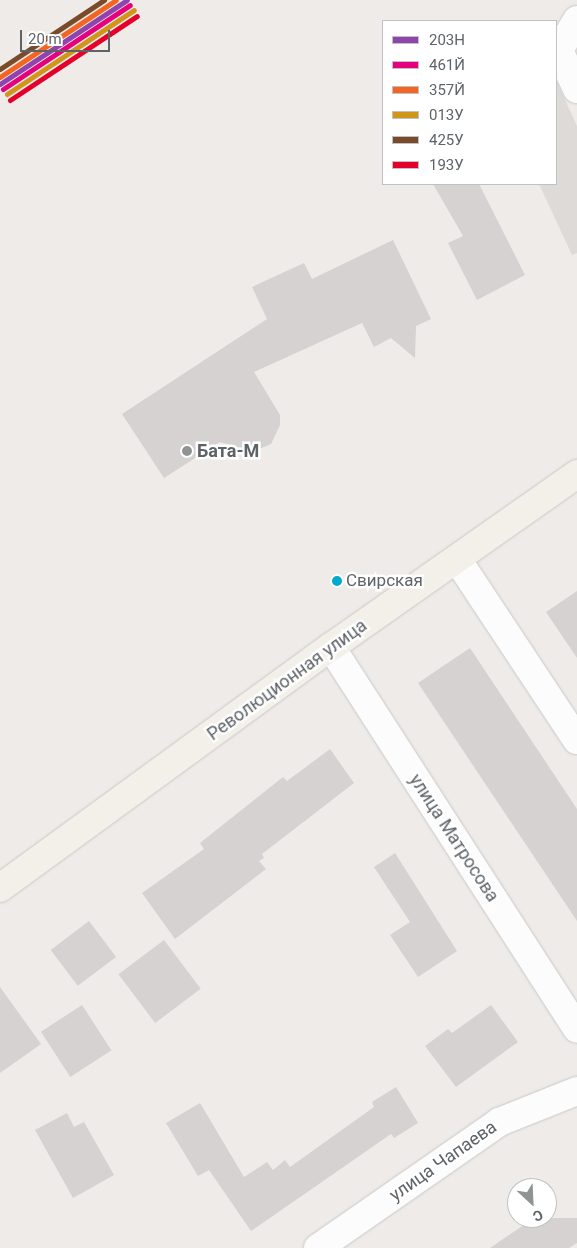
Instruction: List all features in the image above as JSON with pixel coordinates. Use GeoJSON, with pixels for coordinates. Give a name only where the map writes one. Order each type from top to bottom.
{"type":"FeatureCollection","features":[{"type":"Feature","properties":{"kind":"main road","name":"Революционная улица"},"geometry":{"type":"LineString","coordinates":[[0,888],[332,647],[577,474]]}},
{"type":"Feature","properties":{"kind":"street"},"geometry":{"type":"LineString","coordinates":[[577,20],[559,50],[577,89]]}},
{"type":"Feature","properties":{"kind":"street"},"geometry":{"type":"LineString","coordinates":[[457,559],[576,736]]}},
{"type":"Feature","properties":{"kind":"street","name":"улица Матросова"},"geometry":{"type":"LineString","coordinates":[[332,647],[577,1029]]}},
{"type":"Feature","properties":{"kind":"street","name":"улица Чапаева"},"geometry":{"type":"LineString","coordinates":[[318,1248],[499,1122],[577,1091]]}},
{"type":"Feature","properties":{"kind":"shaded area"},"geometry":{"type":"Polygon","coordinates":[[[557,82],[577,126],[577,253],[572,255],[539,185],[557,185],[557,82]]]}},
{"type":"Feature","properties":{"kind":"building"},"geometry":{"type":"Polygon","coordinates":[[[434,185],[480,185],[525,275],[477,300],[448,243],[463,236],[434,185]]]}},
{"type":"Feature","properties":{"kind":"building"},"geometry":{"type":"Polygon","coordinates":[[[393,240],[431,319],[416,326],[415,358],[391,338],[374,347],[362,323],[254,372],[280,415],[280,425],[271,444],[252,452],[220,442],[164,478],[122,414],[267,319],[252,287],[304,263],[312,279],[393,240]]]}},
{"type":"Feature","properties":{"kind":"building"},"geometry":{"type":"Polygon","coordinates":[[[577,591],[577,658],[546,612],[577,591]]]}},
{"type":"Feature","properties":{"kind":"building"},"geometry":{"type":"Polygon","coordinates":[[[470,648],[577,809],[577,921],[418,683],[470,648]]]}},
{"type":"Feature","properties":{"kind":"building"},"geometry":{"type":"Polygon","coordinates":[[[330,749],[354,783],[262,854],[264,858],[259,861],[266,869],[175,939],[142,893],[204,849],[200,843],[283,777],[287,781],[330,749]]]}},
{"type":"Feature","properties":{"kind":"building"},"geometry":{"type":"Polygon","coordinates":[[[395,853],[457,951],[418,977],[390,935],[410,922],[374,867],[395,853]]]}},
{"type":"Feature","properties":{"kind":"building"},"geometry":{"type":"Polygon","coordinates":[[[89,921],[116,957],[78,986],[51,950],[89,921]]]}},
{"type":"Feature","properties":{"kind":"building"},"geometry":{"type":"Polygon","coordinates":[[[164,940],[201,989],[155,1023],[118,974],[164,940]]]}},
{"type":"Feature","properties":{"kind":"building"},"geometry":{"type":"Polygon","coordinates":[[[0,987],[41,1044],[0,1073],[0,987]]]}},
{"type":"Feature","properties":{"kind":"building"},"geometry":{"type":"Polygon","coordinates":[[[82,1005],[111,1050],[70,1077],[41,1032],[82,1005]]]}},
{"type":"Feature","properties":{"kind":"building"},"geometry":{"type":"Polygon","coordinates":[[[491,1005],[518,1042],[456,1087],[425,1046],[448,1029],[452,1033],[491,1005]]]}},
{"type":"Feature","properties":{"kind":"building"},"geometry":{"type":"Polygon","coordinates":[[[396,1087],[418,1123],[394,1138],[391,1134],[251,1231],[209,1170],[198,1176],[166,1123],[200,1103],[244,1177],[267,1162],[273,1170],[285,1160],[290,1167],[374,1107],[372,1102],[396,1087]]]}},
{"type":"Feature","properties":{"kind":"building"},"geometry":{"type":"Polygon","coordinates":[[[67,1113],[74,1127],[84,1122],[114,1175],[73,1198],[35,1130],[67,1113]]]}},
{"type":"Feature","properties":{"kind":"building"},"geometry":{"type":"Polygon","coordinates":[[[557,1218],[577,1218],[577,1243],[569,1248],[490,1248],[519,1228],[557,1228],[557,1218]]]}},
{"type":"Feature","properties":{"kind":"transit line","name":"425У"},"geometry":{"type":"LineString","coordinates":[[0,69],[104,0]]}},
{"type":"Feature","properties":{"kind":"transit line","name":"357Й"},"geometry":{"type":"LineString","coordinates":[[0,77],[116,0]]}},
{"type":"Feature","properties":{"kind":"transit line","name":"203Н"},"geometry":{"type":"LineString","coordinates":[[0,84],[127,0]]}},
{"type":"Feature","properties":{"kind":"transit line","name":"461Й"},"geometry":{"type":"LineString","coordinates":[[3,89],[130,5]]}},
{"type":"Feature","properties":{"kind":"transit line","name":"013У"},"geometry":{"type":"LineString","coordinates":[[7,94],[134,10]]}},
{"type":"Feature","properties":{"kind":"transit line","name":"193У"},"geometry":{"type":"LineString","coordinates":[[10,100],[137,16]]}},
{"type":"Feature","properties":{"kind":"place","name":"Бата-М"},"geometry":{"type":"Point","coordinates":[187,451]}},
{"type":"Feature","properties":{"kind":"place","name":"Свирская"},"geometry":{"type":"Point","coordinates":[337,581]}}]}
